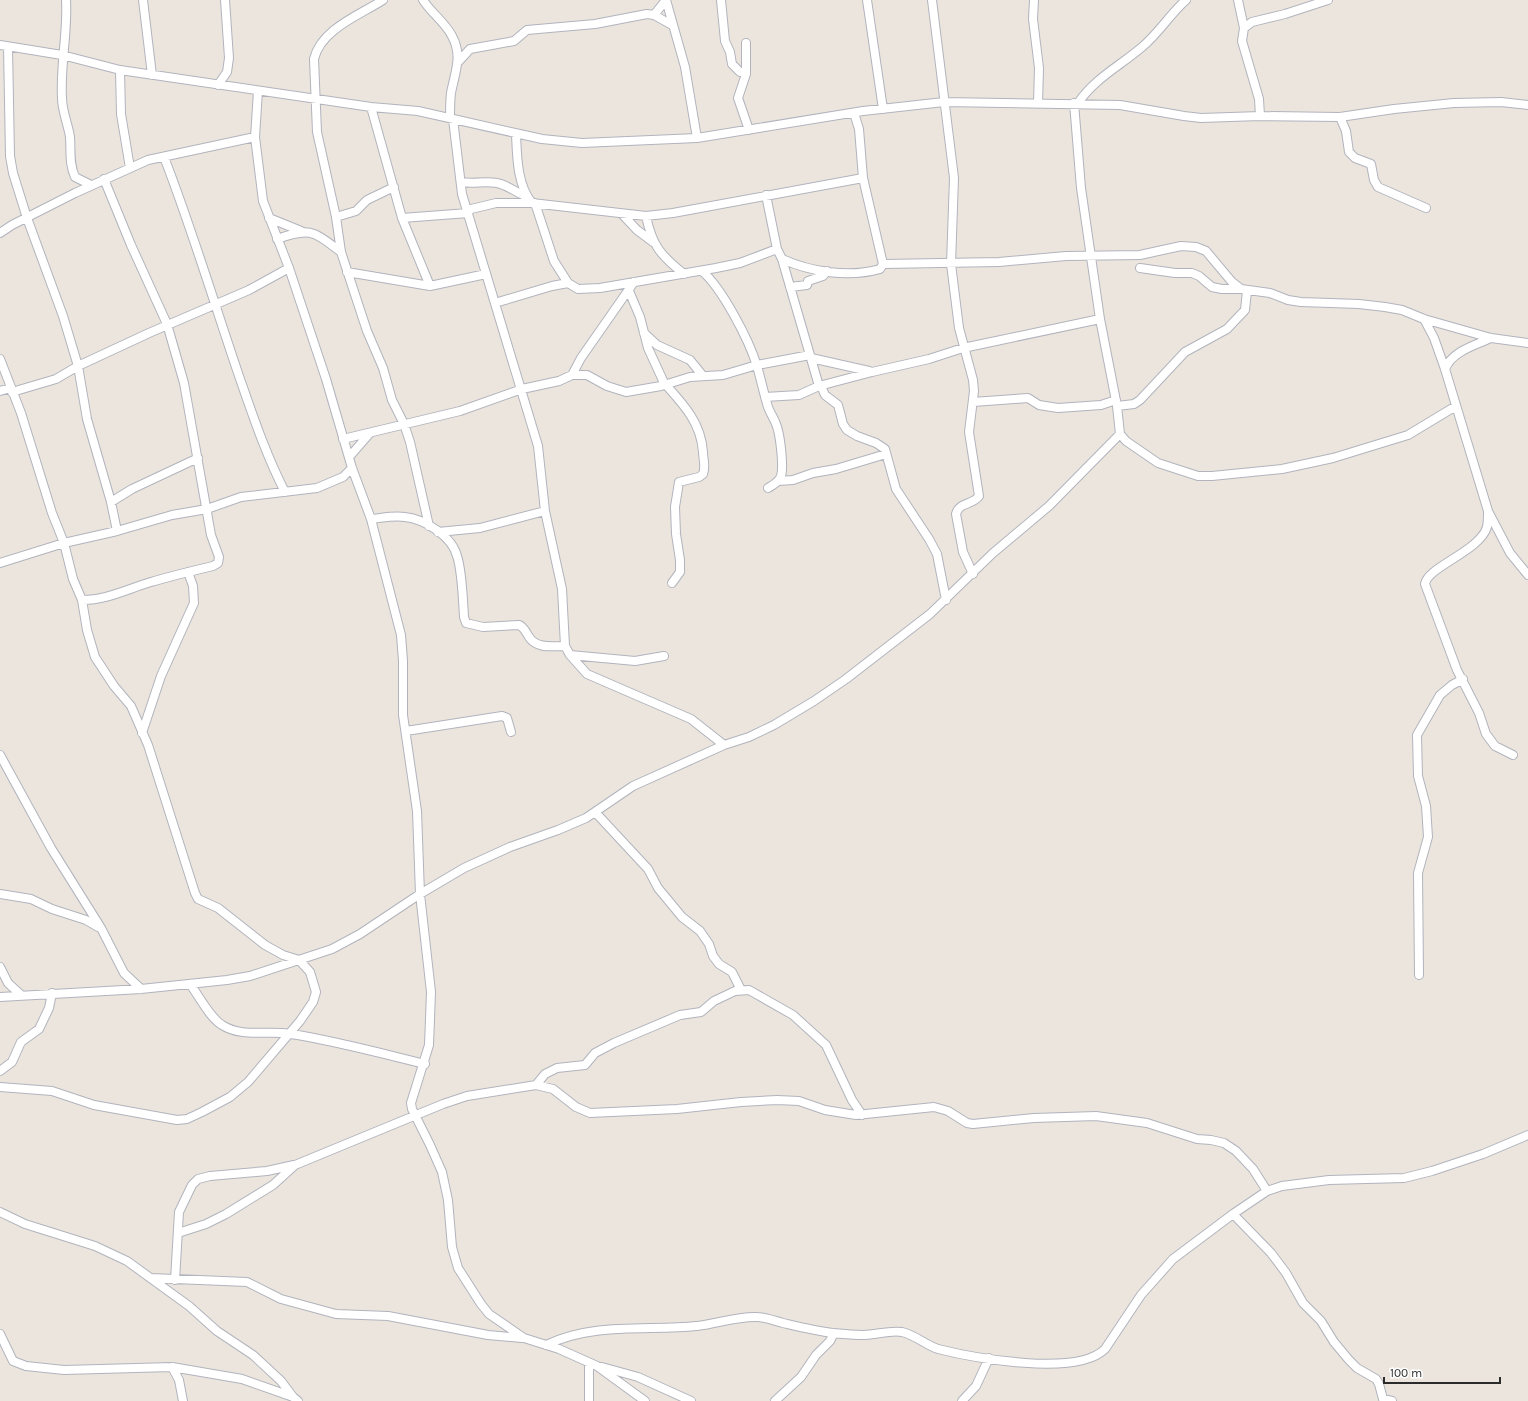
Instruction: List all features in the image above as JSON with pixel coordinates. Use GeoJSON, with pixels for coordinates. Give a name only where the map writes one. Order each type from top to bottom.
{"type":"FeatureCollection","features":[{"type":"Feature","properties":{"kind":"street"},"geometry":{"type":"LineString","coordinates":[[66,0],[66,21],[62,55],[62,99],[70,138],[70,158],[75,176],[75,193]]}},
{"type":"Feature","properties":{"kind":"street"},"geometry":{"type":"LineString","coordinates":[[144,0],[152,75]]}},
{"type":"Feature","properties":{"kind":"street"},"geometry":{"type":"LineString","coordinates":[[218,85],[227,72],[229,58],[225,0]]}},
{"type":"Feature","properties":{"kind":"street"},"geometry":{"type":"LineString","coordinates":[[384,0],[342,24],[326,38],[315,51],[317,132],[336,217],[341,252],[367,331],[383,368],[392,400],[404,424],[416,466],[429,526]]}},
{"type":"Feature","properties":{"kind":"street"},"geometry":{"type":"LineString","coordinates":[[423,0],[430,11],[452,35],[458,50],[459,61],[451,95],[451,118],[461,182],[467,212],[522,389],[538,446],[545,511],[562,589],[565,646],[570,655],[587,674],[691,719],[724,745]]}},
{"type":"Feature","properties":{"kind":"street"},"geometry":{"type":"LineString","coordinates":[[654,15],[666,0]]}},
{"type":"Feature","properties":{"kind":"street"},"geometry":{"type":"LineString","coordinates":[[666,0],[685,67],[696,138]]}},
{"type":"Feature","properties":{"kind":"street"},"geometry":{"type":"LineString","coordinates":[[721,0],[725,41],[730,52],[732,64],[740,72],[746,72]]}},
{"type":"Feature","properties":{"kind":"street"},"geometry":{"type":"LineString","coordinates":[[867,0],[883,109]]}},
{"type":"Feature","properties":{"kind":"street"},"geometry":{"type":"LineString","coordinates":[[932,0],[954,178],[951,264],[959,328],[963,348],[973,380],[973,402],[969,432],[979,496],[973,502],[962,505],[956,514],[963,552],[973,574]]}},
{"type":"Feature","properties":{"kind":"street"},"geometry":{"type":"LineString","coordinates":[[1034,0],[1033,19],[1039,68],[1038,103]]}},
{"type":"Feature","properties":{"kind":"street"},"geometry":{"type":"LineString","coordinates":[[1186,0],[1176,4],[1143,47],[1098,80],[1076,103],[1081,188],[1100,319],[1116,403],[1120,434],[1134,448],[1158,464],[1183,473],[1212,476],[1310,464],[1368,448],[1408,435],[1456,406]]}},
{"type":"Feature","properties":{"kind":"street"},"geometry":{"type":"LineString","coordinates":[[1238,0],[1244,28],[1242,41],[1259,99],[1260,116]]}},
{"type":"Feature","properties":{"kind":"street"},"geometry":{"type":"LineString","coordinates":[[1244,28],[1252,22],[1285,14],[1328,0]]}},
{"type":"Feature","properties":{"kind":"street"},"geometry":{"type":"LineString","coordinates":[[459,61],[470,49],[514,41],[527,30],[595,24],[640,15],[654,15],[672,25]]}},
{"type":"Feature","properties":{"kind":"street"},"geometry":{"type":"LineString","coordinates":[[746,44],[746,72],[738,98],[749,130]]}},
{"type":"Feature","properties":{"kind":"street"},"geometry":{"type":"LineString","coordinates":[[117,531],[111,502],[88,419],[78,366],[63,316],[27,218],[13,173],[10,156],[4,46],[62,55],[120,70],[371,107],[418,111],[516,134],[542,139],[582,143],[696,138],[854,113],[944,102],[1076,103],[1120,105],[1178,116],[1202,118],[1260,116],[1340,117],[1394,109],[1454,103],[1501,102],[1528,105]]}},
{"type":"Feature","properties":{"kind":"street"},"geometry":{"type":"LineString","coordinates":[[120,70],[121,114],[130,168]]}},
{"type":"Feature","properties":{"kind":"street"},"geometry":{"type":"LineString","coordinates":[[258,91],[255,117],[255,137],[263,201],[288,268],[326,379],[343,439],[350,456],[352,468],[371,519],[400,635],[403,661],[403,715],[417,811],[420,894],[431,992],[429,1045],[425,1064],[412,1098],[412,1109],[442,1172],[448,1200],[452,1247],[458,1268],[489,1314],[524,1338]]}},
{"type":"Feature","properties":{"kind":"street"},"geometry":{"type":"LineString","coordinates":[[371,107],[402,218],[430,286]]}},
{"type":"Feature","properties":{"kind":"street"},"geometry":{"type":"LineString","coordinates":[[782,258],[804,268],[827,271],[874,271],[880,269],[883,264],[863,178],[859,129],[854,113]]}},
{"type":"Feature","properties":{"kind":"street"},"geometry":{"type":"LineString","coordinates":[[1340,117],[1346,130],[1349,152],[1355,158],[1371,164],[1374,180],[1378,187],[1426,208]]}},
{"type":"Feature","properties":{"kind":"street"},"geometry":{"type":"LineString","coordinates":[[516,134],[518,167],[554,261],[568,284],[578,289],[702,271],[740,262],[777,249]]}},
{"type":"Feature","properties":{"kind":"street"},"geometry":{"type":"LineString","coordinates":[[0,233],[12,225],[91,185],[148,160],[255,137]]}},
{"type":"Feature","properties":{"kind":"street"},"geometry":{"type":"LineString","coordinates":[[164,157],[188,220],[214,304],[271,465],[285,492]]}},
{"type":"Feature","properties":{"kind":"street"},"geometry":{"type":"LineString","coordinates":[[75,176],[91,185]]}},
{"type":"Feature","properties":{"kind":"street"},"geometry":{"type":"LineString","coordinates":[[402,218],[467,212],[496,203],[531,201],[646,216],[673,213],[766,195],[847,183],[863,178]]}},
{"type":"Feature","properties":{"kind":"street"},"geometry":{"type":"LineString","coordinates":[[82,600],[97,600],[109,597],[150,582],[213,566],[218,563],[219,557],[211,535],[184,383],[167,324],[131,245],[104,179]]}},
{"type":"Feature","properties":{"kind":"street"},"geometry":{"type":"LineString","coordinates":[[461,182],[475,184],[496,183],[504,185],[531,201]]}},
{"type":"Feature","properties":{"kind":"street"},"geometry":{"type":"LineString","coordinates":[[336,217],[356,211],[367,200],[394,187]]}},
{"type":"Feature","properties":{"kind":"street"},"geometry":{"type":"LineString","coordinates":[[766,195],[777,249],[782,258],[820,386],[825,395],[838,405],[847,430],[857,436],[882,446],[886,454],[896,489],[929,539],[937,554],[946,600]]}},
{"type":"Feature","properties":{"kind":"street"},"geometry":{"type":"LineString","coordinates":[[622,214],[637,230],[653,242]]}},
{"type":"Feature","properties":{"kind":"street"},"geometry":{"type":"LineString","coordinates":[[646,216],[653,242],[659,252],[684,274]]}},
{"type":"Feature","properties":{"kind":"street"},"geometry":{"type":"LineString","coordinates":[[269,218],[312,234],[341,252]]}},
{"type":"Feature","properties":{"kind":"street"},"geometry":{"type":"LineString","coordinates":[[277,238],[301,231]]}},
{"type":"Feature","properties":{"kind":"street"},"geometry":{"type":"LineString","coordinates":[[883,264],[951,264],[1091,256],[1140,255],[1182,246],[1196,247],[1206,251],[1232,282],[1244,290]]}},
{"type":"Feature","properties":{"kind":"street"},"geometry":{"type":"LineString","coordinates":[[0,391],[11,390],[56,379],[78,366],[167,324],[249,290],[288,268]]}},
{"type":"Feature","properties":{"kind":"street"},"geometry":{"type":"LineString","coordinates":[[1140,268],[1175,273],[1192,273],[1199,276],[1212,287],[1270,293],[1288,300],[1301,302],[1359,304],[1402,310],[1424,319],[1492,338],[1528,343]]}},
{"type":"Feature","properties":{"kind":"street"},"geometry":{"type":"LineString","coordinates":[[702,271],[708,276],[727,303],[749,346],[757,366],[765,398],[778,434],[781,476],[778,481],[768,488]]}},
{"type":"Feature","properties":{"kind":"street"},"geometry":{"type":"LineString","coordinates":[[790,287],[807,285],[808,281],[823,276],[827,271]]}},
{"type":"Feature","properties":{"kind":"street"},"geometry":{"type":"LineString","coordinates":[[347,272],[430,286],[486,274]]}},
{"type":"Feature","properties":{"kind":"street"},"geometry":{"type":"LineString","coordinates":[[572,375],[581,358],[634,282]]}},
{"type":"Feature","properties":{"kind":"street"},"geometry":{"type":"LineString","coordinates":[[495,303],[552,286],[568,284]]}},
{"type":"Feature","properties":{"kind":"street"},"geometry":{"type":"LineString","coordinates":[[973,402],[1028,398],[1039,405],[1058,408],[1116,403],[1134,404],[1140,400],[1185,352],[1227,329],[1246,310],[1244,290]]}},
{"type":"Feature","properties":{"kind":"street"},"geometry":{"type":"LineString","coordinates":[[629,291],[640,317],[648,348],[665,385],[696,421],[701,436],[705,464],[704,474],[699,478],[678,482],[675,516],[680,572],[672,583]]}},
{"type":"Feature","properties":{"kind":"street"},"geometry":{"type":"LineString","coordinates":[[765,398],[800,395],[820,386],[916,362],[963,348],[1100,319]]}},
{"type":"Feature","properties":{"kind":"street"},"geometry":{"type":"LineString","coordinates":[[1424,319],[1434,338],[1445,369],[1488,511],[1510,553],[1528,575]]}},
{"type":"Feature","properties":{"kind":"street"},"geometry":{"type":"LineString","coordinates":[[644,333],[657,345],[690,360],[703,376]]}},
{"type":"Feature","properties":{"kind":"street"},"geometry":{"type":"LineString","coordinates":[[1445,369],[1447,364],[1465,349],[1492,338]]}},
{"type":"Feature","properties":{"kind":"street"},"geometry":{"type":"LineString","coordinates":[[343,439],[460,411],[522,389],[559,381],[572,375],[587,375],[608,386],[626,392],[665,385],[690,377],[722,375],[757,366],[811,357],[872,372]]}},
{"type":"Feature","properties":{"kind":"street"},"geometry":{"type":"LineString","coordinates":[[0,359],[20,413],[52,513],[64,543],[73,579],[82,600],[87,630],[95,657],[114,686],[131,706],[152,756],[191,882],[198,899],[218,908],[265,945],[283,955],[299,960],[310,972],[316,992],[313,1002],[300,1021],[248,1082],[230,1097],[187,1119],[177,1120],[94,1105],[52,1091],[0,1087]]}},
{"type":"Feature","properties":{"kind":"street"},"geometry":{"type":"LineString","coordinates":[[350,456],[370,433]]}},
{"type":"Feature","properties":{"kind":"street"},"geometry":{"type":"LineString","coordinates":[[0,997],[141,989],[250,976],[332,949],[360,934],[420,894],[464,868],[510,847],[558,830],[595,812],[633,786],[724,745],[749,737],[774,725],[814,701],[846,679],[946,600],[994,553],[1048,506],[1120,434]]}},
{"type":"Feature","properties":{"kind":"street"},"geometry":{"type":"LineString","coordinates":[[778,481],[793,480],[813,473],[836,469],[886,454]]}},
{"type":"Feature","properties":{"kind":"street"},"geometry":{"type":"LineString","coordinates":[[111,502],[132,489],[198,458]]}},
{"type":"Feature","properties":{"kind":"street"},"geometry":{"type":"LineString","coordinates":[[0,562],[64,543],[117,531],[172,515],[207,509],[241,497],[327,485],[343,477],[352,468]]}},
{"type":"Feature","properties":{"kind":"street"},"geometry":{"type":"LineString","coordinates":[[438,532],[480,528],[545,511]]}},
{"type":"Feature","properties":{"kind":"street"},"geometry":{"type":"LineString","coordinates":[[1488,511],[1488,526],[1480,538],[1469,548],[1428,575],[1426,580],[1426,588],[1436,610],[1457,670],[1463,679],[1490,741],[1495,746],[1513,755]]}},
{"type":"Feature","properties":{"kind":"street"},"geometry":{"type":"LineString","coordinates":[[371,519],[403,516],[429,526],[452,543],[458,556],[464,617],[466,623],[483,627],[519,625],[536,644],[565,646]]}},
{"type":"Feature","properties":{"kind":"street"},"geometry":{"type":"LineString","coordinates":[[142,733],[161,676],[194,603],[193,586],[188,572]]}},
{"type":"Feature","properties":{"kind":"street"},"geometry":{"type":"LineString","coordinates":[[570,655],[635,660],[664,656]]}},
{"type":"Feature","properties":{"kind":"street"},"geometry":{"type":"LineString","coordinates":[[1419,976],[1418,873],[1428,837],[1426,806],[1418,776],[1417,735],[1420,727],[1440,696],[1452,685],[1463,679]]}},
{"type":"Feature","properties":{"kind":"street"},"geometry":{"type":"LineString","coordinates":[[406,731],[502,716],[507,718],[511,732]]}},
{"type":"Feature","properties":{"kind":"street"},"geometry":{"type":"LineString","coordinates":[[0,755],[51,848],[101,928],[124,973],[141,989]]}},
{"type":"Feature","properties":{"kind":"street"},"geometry":{"type":"LineString","coordinates":[[595,812],[648,869],[658,888],[682,917],[700,931],[709,944],[713,956],[719,964],[732,972],[741,990]]}},
{"type":"Feature","properties":{"kind":"street"},"geometry":{"type":"LineString","coordinates":[[0,894],[31,899],[52,909],[86,920],[101,928]]}},
{"type":"Feature","properties":{"kind":"street"},"geometry":{"type":"LineString","coordinates":[[0,967],[8,983],[21,995]]}},
{"type":"Feature","properties":{"kind":"street"},"geometry":{"type":"LineString","coordinates":[[190,984],[214,1018],[230,1029],[244,1032],[288,1034],[425,1064]]}},
{"type":"Feature","properties":{"kind":"street"},"geometry":{"type":"LineString","coordinates":[[536,1085],[545,1074],[557,1068],[585,1065],[595,1052],[614,1042],[680,1015],[700,1012],[714,1001],[741,990],[752,991],[793,1015],[826,1045],[852,1100],[862,1114]]}},
{"type":"Feature","properties":{"kind":"street"},"geometry":{"type":"LineString","coordinates":[[0,1071],[12,1062],[21,1042],[34,1035],[39,1029],[49,1008],[52,993]]}},
{"type":"Feature","properties":{"kind":"street"},"geometry":{"type":"LineString","coordinates":[[175,1280],[179,1212],[192,1185],[198,1179],[210,1176],[267,1170],[295,1165],[467,1096],[536,1085],[553,1089],[576,1107],[590,1113],[677,1109],[741,1102],[777,1100],[799,1101],[825,1110],[862,1114],[934,1107],[948,1111],[967,1123],[973,1124],[1013,1119],[1088,1116],[1147,1123],[1197,1139],[1224,1143],[1236,1151],[1253,1170],[1267,1191]]}},
{"type":"Feature","properties":{"kind":"street"},"geometry":{"type":"LineString","coordinates":[[546,1345],[561,1337],[585,1332],[633,1328],[696,1326],[753,1317],[834,1333],[864,1335],[904,1332],[937,1348],[1030,1364],[1060,1364],[1077,1362],[1099,1355],[1154,1278],[1173,1259],[1233,1214],[1267,1191],[1282,1186],[1329,1180],[1404,1178],[1476,1157],[1528,1135]]}},
{"type":"Feature","properties":{"kind":"street"},"geometry":{"type":"LineString","coordinates":[[178,1233],[206,1224],[226,1214],[273,1185],[295,1165]]}},
{"type":"Feature","properties":{"kind":"street"},"geometry":{"type":"LineString","coordinates":[[0,1212],[25,1224],[95,1246],[127,1261],[189,1306],[217,1331],[253,1355],[281,1381],[295,1399]]}},
{"type":"Feature","properties":{"kind":"street"},"geometry":{"type":"LineString","coordinates":[[1233,1214],[1271,1253],[1286,1273],[1303,1303],[1321,1321],[1345,1355],[1357,1368],[1376,1379],[1383,1398],[1392,1401]]}},
{"type":"Feature","properties":{"kind":"street"},"geometry":{"type":"LineString","coordinates":[[151,1278],[247,1282],[281,1299],[336,1314],[388,1316],[488,1335],[524,1338],[546,1345],[597,1366],[638,1377],[691,1401]]}},
{"type":"Feature","properties":{"kind":"street"},"geometry":{"type":"LineString","coordinates":[[775,1401],[801,1377],[816,1355],[830,1341],[834,1333]]}},
{"type":"Feature","properties":{"kind":"street"},"geometry":{"type":"LineString","coordinates":[[0,1334],[13,1361],[26,1366],[64,1370],[172,1367],[242,1379],[295,1399]]}},
{"type":"Feature","properties":{"kind":"street"},"geometry":{"type":"LineString","coordinates":[[962,1401],[976,1386],[989,1358]]}},
{"type":"Feature","properties":{"kind":"street"},"geometry":{"type":"LineString","coordinates":[[589,1363],[589,1401]]}},
{"type":"Feature","properties":{"kind":"street"},"geometry":{"type":"LineString","coordinates":[[597,1366],[645,1401]]}},
{"type":"Feature","properties":{"kind":"street"},"geometry":{"type":"LineString","coordinates":[[172,1367],[179,1380],[183,1401]]}}]}
